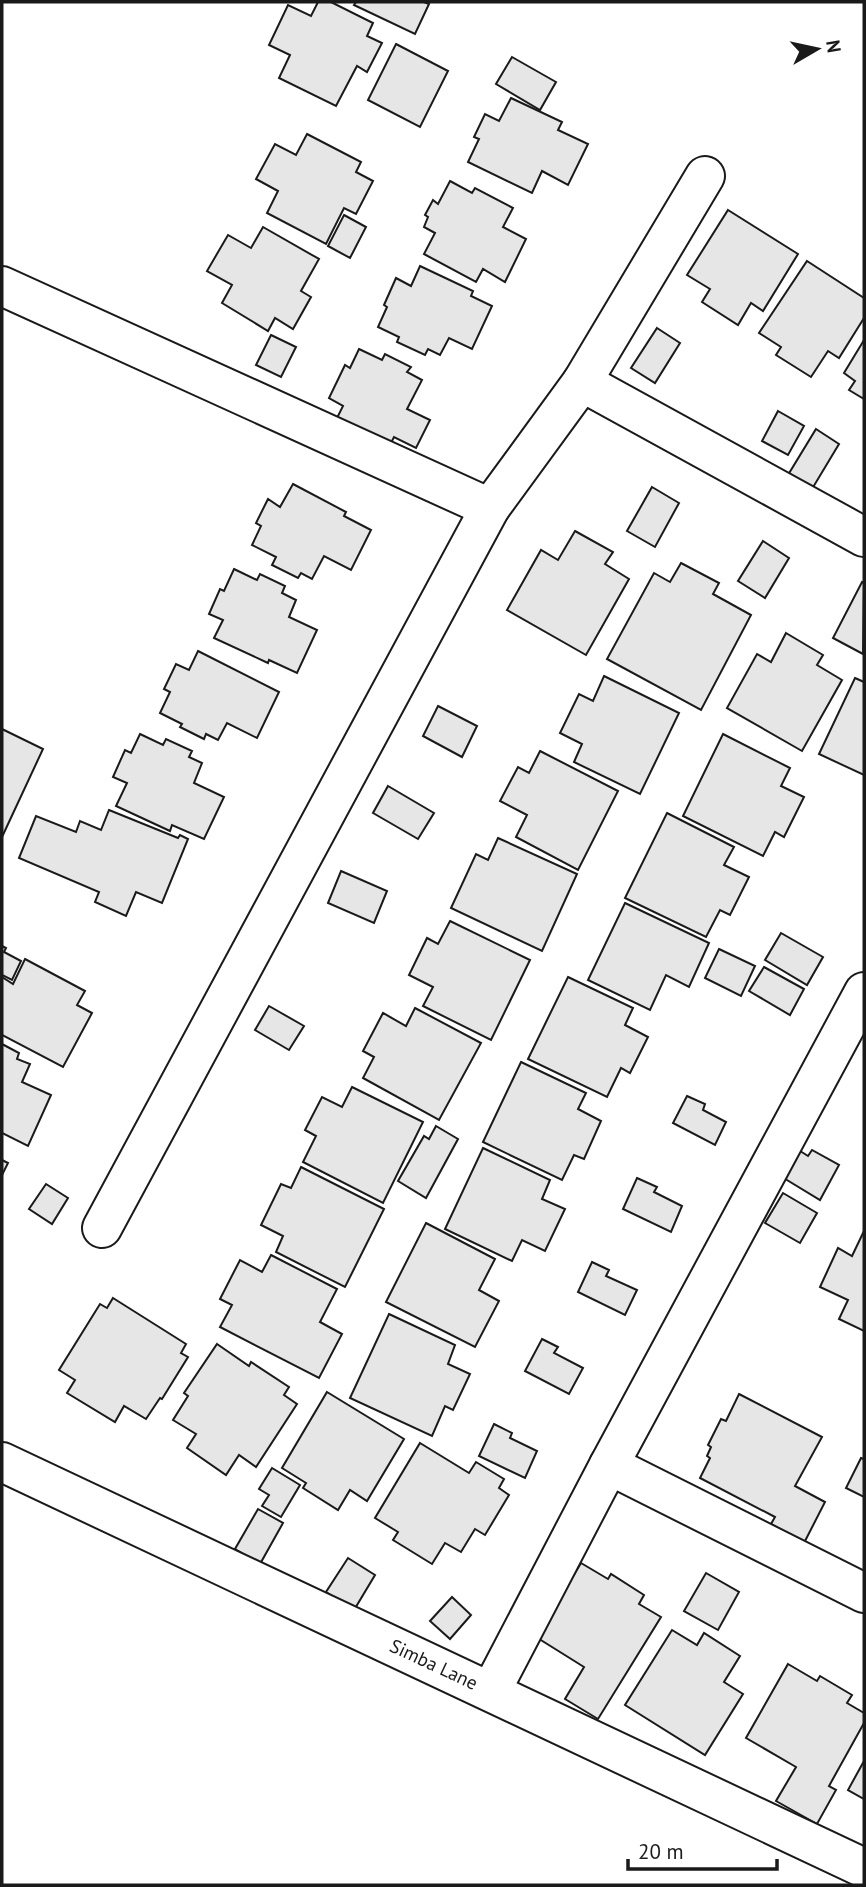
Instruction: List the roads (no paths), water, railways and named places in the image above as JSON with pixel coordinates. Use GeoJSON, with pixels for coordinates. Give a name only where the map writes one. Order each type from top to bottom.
{"type":"FeatureCollection","features":[{"type":"Feature","properties":{"kind":"street"},"geometry":{"type":"LineString","coordinates":[[102,1228],[490,508],[582,382],[705,176]]}},
{"type":"Feature","properties":{"kind":"street"},"geometry":{"type":"LineString","coordinates":[[2,286],[490,508]]}},
{"type":"Feature","properties":{"kind":"street"},"geometry":{"type":"LineString","coordinates":[[582,382],[864,537]]}},
{"type":"Feature","properties":{"kind":"street"},"geometry":{"type":"LineString","coordinates":[[491,1690],[864,992]]}},
{"type":"Feature","properties":{"kind":"street","name":"Simba Lane"},"geometry":{"type":"LineString","coordinates":[[2,1462],[864,1868]]}},
{"type":"Feature","properties":{"kind":"street"},"geometry":{"type":"LineString","coordinates":[[609,1465],[864,1593]]}}]}
